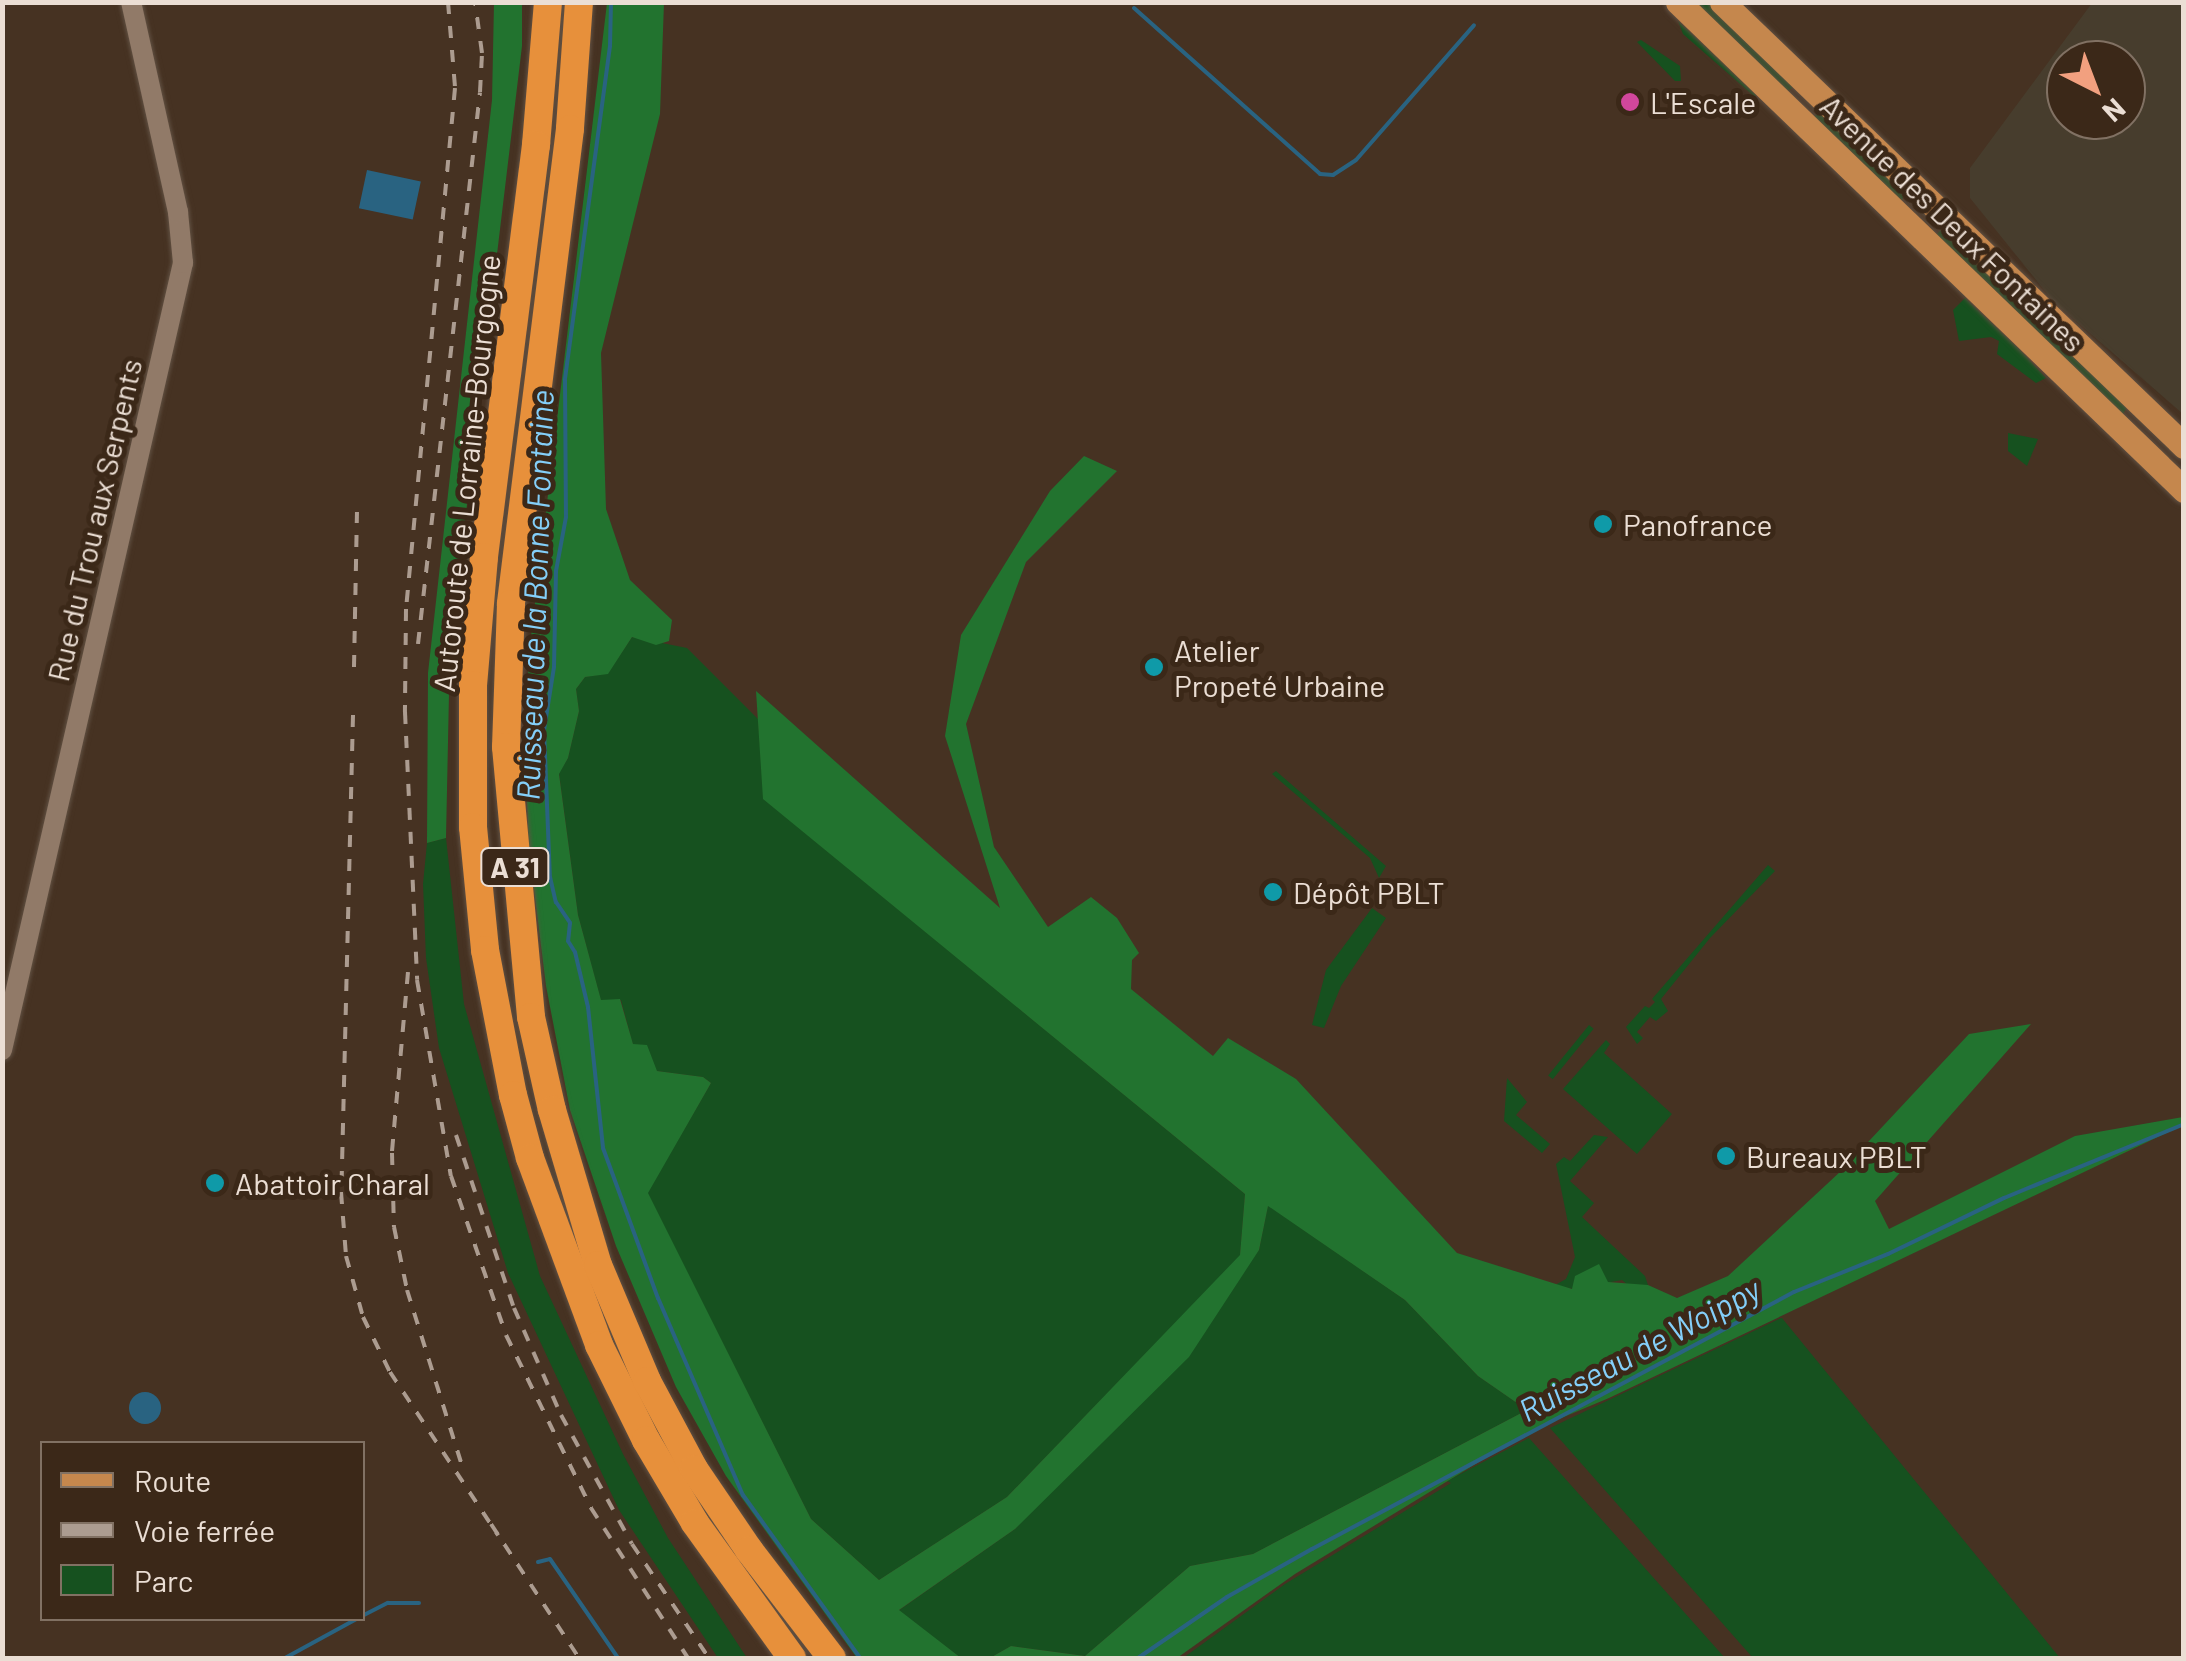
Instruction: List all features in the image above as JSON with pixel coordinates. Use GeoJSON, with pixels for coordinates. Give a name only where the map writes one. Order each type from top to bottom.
{"type":"FeatureCollection","features":[{"type":"Feature","properties":{"kind":"highway","name":"Autoroute de Lorraine-Bourgogne"},"geometry":{"type":"LineString","coordinates":[[548,2],[536,145],[477,626],[473,827],[498,1023],[530,1158],[572,1280],[646,1440],[728,1572],[792,1658]]}},
{"type":"Feature","properties":{"kind":"highway","name":"Autoroute de Lorraine-Bourgogne"},"geometry":{"type":"LineString","coordinates":[[579,2],[570,128],[511,604],[506,747],[530,1017],[552,1110],[598,1265],[647,1381],[694,1468],[749,1550],[832,1658]]}},
{"type":"Feature","properties":{"kind":"highway"},"geometry":{"type":"LineString","coordinates":[[646,1440],[658,1481],[685,1534],[766,1658]]}},
{"type":"Feature","properties":{"kind":"main road","name":"Avenue des Deux Fontaines"},"geometry":{"type":"LineString","coordinates":[[1678,2],[2184,490]]}},
{"type":"Feature","properties":{"kind":"main road","name":"Avenue des Deux Fontaines"},"geometry":{"type":"LineString","coordinates":[[1722,2],[2184,446]]}},
{"type":"Feature","properties":{"kind":"street","name":"Rue du Trou aux Serpents"},"geometry":{"type":"LineString","coordinates":[[2,1050],[183,262],[178,212],[131,2]]}},
{"type":"Feature","properties":{"kind":"shaded area"},"geometry":{"type":"Polygon","coordinates":[[[2092,3],[2183,3],[2183,414],[2053,301],[1970,198],[1970,168],[2046,65],[2046,140],[2146,140],[2146,40],[2065,40],[2092,3]]]}},
{"type":"Feature","properties":{"kind":"green space"},"geometry":{"type":"Polygon","coordinates":[[[494,3],[522,3],[522,46],[450,646],[446,838],[427,843],[428,673],[492,100],[494,3]]]}},
{"type":"Feature","properties":{"kind":"green space"},"geometry":{"type":"Polygon","coordinates":[[[607,3],[664,3],[660,114],[601,353],[606,509],[630,580],[672,620],[669,641],[656,645],[632,637],[608,674],[585,677],[576,689],[579,711],[568,758],[559,774],[578,915],[601,1000],[620,999],[633,1044],[647,1045],[657,1071],[703,1077],[711,1083],[648,1193],[811,1519],[879,1580],[1007,1497],[1240,1255],[1245,1194],[763,799],[756,691],[1000,908],[945,736],[961,635],[1050,491],[1084,456],[1117,471],[1026,562],[966,724],[994,847],[1048,927],[1091,897],[1117,918],[1139,953],[1132,960],[1131,989],[1213,1056],[1228,1038],[1296,1079],[1457,1253],[1572,1289],[1575,1276],[1599,1264],[1608,1282],[1648,1285],[1677,1298],[1728,1276],[1841,1171],[1969,1034],[2031,1024],[1875,1201],[1889,1229],[2075,1136],[2183,1117],[2183,1125],[1609,1398],[1528,1432],[1295,1574],[1177,1658],[990,1658],[1011,1646],[1085,1656],[1190,1566],[1253,1554],[1527,1410],[1478,1376],[1405,1300],[1268,1206],[1259,1250],[1189,1357],[1015,1529],[899,1610],[961,1658],[857,1658],[726,1476],[676,1387],[616,1246],[570,1110],[546,986],[529,849],[525,756],[529,653],[607,3]]]}},
{"type":"Feature","properties":{"kind":"green space"},"geometry":{"type":"Polygon","coordinates":[[[1686,3],[1714,3],[1793,87],[1788,91],[1686,3]]]}},
{"type":"Feature","properties":{"kind":"green space"},"geometry":{"type":"Polygon","coordinates":[[[1678,21],[1756,95],[1755,97],[1683,34],[1678,21]]]}},
{"type":"Feature","properties":{"kind":"green space"},"geometry":{"type":"Polygon","coordinates":[[[1641,40],[1680,66],[1681,81],[1675,81],[1637,42],[1641,40]]]}},
{"type":"Feature","properties":{"kind":"green space"},"geometry":{"type":"Polygon","coordinates":[[[1823,111],[1906,191],[1902,200],[1897,202],[1813,117],[1823,111]]]}},
{"type":"Feature","properties":{"kind":"green space"},"geometry":{"type":"Polygon","coordinates":[[[1942,229],[2128,405],[2123,414],[2119,415],[1935,236],[1942,229]]]}},
{"type":"Feature","properties":{"kind":"green space"},"geometry":{"type":"Polygon","coordinates":[[[1965,298],[2046,378],[2036,383],[1997,354],[1999,341],[1991,337],[1959,341],[1953,310],[1965,298]]]}},
{"type":"Feature","properties":{"kind":"green space"},"geometry":{"type":"Polygon","coordinates":[[[2008,433],[2038,439],[2027,466],[2008,451],[2008,433]]]}},
{"type":"Feature","properties":{"kind":"green space"},"geometry":{"type":"Polygon","coordinates":[[[632,637],[687,648],[758,719],[764,799],[1245,1194],[1240,1256],[1007,1497],[879,1580],[811,1519],[647,1193],[711,1083],[703,1077],[657,1071],[633,1045],[621,1000],[601,1001],[578,915],[559,773],[568,758],[579,711],[576,689],[585,677],[608,673],[632,637]]]}},
{"type":"Feature","properties":{"kind":"green space"},"geometry":{"type":"Polygon","coordinates":[[[1276,771],[1386,866],[1379,878],[1370,858],[1272,774],[1276,771]]]}},
{"type":"Feature","properties":{"kind":"green space"},"geometry":{"type":"Polygon","coordinates":[[[446,838],[464,1004],[540,1276],[623,1454],[668,1538],[747,1658],[718,1658],[619,1510],[508,1273],[439,1048],[426,958],[423,884],[427,843],[446,838]]]}},
{"type":"Feature","properties":{"kind":"green space"},"geometry":{"type":"Polygon","coordinates":[[[1768,865],[1775,871],[1710,938],[1661,999],[1668,1011],[1656,1021],[1650,1017],[1637,1032],[1643,1038],[1637,1044],[1626,1027],[1645,1006],[1649,1008],[1655,1002],[1652,999],[1768,865]]]}},
{"type":"Feature","properties":{"kind":"green space"},"geometry":{"type":"Polygon","coordinates":[[[1372,908],[1386,918],[1341,986],[1324,1028],[1312,1025],[1326,970],[1372,908]]]}},
{"type":"Feature","properties":{"kind":"green space"},"geometry":{"type":"Polygon","coordinates":[[[1589,1025],[1594,1029],[1553,1079],[1548,1076],[1589,1025]]]}},
{"type":"Feature","properties":{"kind":"green space"},"geometry":{"type":"Polygon","coordinates":[[[1606,1040],[1610,1044],[1604,1053],[1672,1114],[1637,1154],[1563,1089],[1606,1040]]]}},
{"type":"Feature","properties":{"kind":"green space"},"geometry":{"type":"Polygon","coordinates":[[[1507,1078],[1527,1102],[1516,1115],[1550,1144],[1542,1153],[1504,1121],[1507,1078]]]}},
{"type":"Feature","properties":{"kind":"green space"},"geometry":{"type":"Polygon","coordinates":[[[1594,1135],[1608,1137],[1570,1181],[1594,1203],[1582,1217],[1645,1276],[1648,1285],[1629,1286],[1622,1280],[1573,1289],[1555,1285],[1566,1279],[1575,1257],[1556,1164],[1564,1157],[1570,1161],[1594,1135]]]}},
{"type":"Feature","properties":{"kind":"green space"},"geometry":{"type":"Polygon","coordinates":[[[1268,1205],[1405,1300],[1478,1376],[1527,1410],[1253,1554],[1190,1566],[1085,1656],[1011,1646],[990,1658],[961,1658],[898,1611],[1015,1529],[1259,1250],[1268,1205]]]}},
{"type":"Feature","properties":{"kind":"green space"},"geometry":{"type":"Polygon","coordinates":[[[1782,1318],[2060,1658],[1753,1658],[1550,1428],[1782,1318]]]}},
{"type":"Feature","properties":{"kind":"green space"},"geometry":{"type":"Polygon","coordinates":[[[1529,1438],[1725,1658],[1183,1658],[1285,1584],[1451,1483],[1447,1481],[1529,1438]]]}},
{"type":"Feature","properties":{"kind":"water"},"geometry":{"type":"Polygon","coordinates":[[[367,170],[421,181],[413,220],[359,208],[367,170]]]}},
{"type":"Feature","properties":{"kind":"water"},"geometry":{"type":"Polygon","coordinates":[[[145,1392],[156,1397],[161,1408],[156,1419],[145,1424],[134,1419],[129,1408],[134,1397],[145,1392]]]}},
{"type":"Feature","properties":{"kind":"waterway","name":"Ruisseau de la Bonne Fontaine"},"geometry":{"type":"LineString","coordinates":[[611,2],[610,46],[565,380],[566,517],[556,571],[554,667],[544,730],[550,877],[556,902],[570,923],[568,941],[575,952],[588,1007],[603,1148],[658,1298],[743,1495],[860,1658]]}},
{"type":"Feature","properties":{"kind":"waterway","name":"Ruisseau de la Bonne Fontaine"},"geometry":{"type":"LineString","coordinates":[[1134,8],[1320,174],[1333,175],[1356,160],[1474,25]]}},
{"type":"Feature","properties":{"kind":"waterway","name":"Ruisseau de Woippy"},"geometry":{"type":"LineString","coordinates":[[1138,1658],[1227,1597],[1312,1549],[1794,1292],[1888,1254],[2004,1198],[2184,1124]]}},
{"type":"Feature","properties":{"kind":"waterway","name":"Ruisseau de Woippy"},"geometry":{"type":"LineString","coordinates":[[538,1562],[550,1559],[618,1658]]}},
{"type":"Feature","properties":{"kind":"waterway","name":"Ruisseau de Woippy"},"geometry":{"type":"LineString","coordinates":[[365,1614],[388,1603],[419,1603]]}},
{"type":"Feature","properties":{"kind":"waterway","name":"Ruisseau de Woippy"},"geometry":{"type":"LineString","coordinates":[[285,1658],[353,1621]]}},
{"type":"Feature","properties":{"kind":"railway"},"geometry":{"type":"LineString","coordinates":[[448,2],[455,88],[406,609],[405,712],[417,980],[451,1176],[506,1335],[591,1508],[688,1658]]}},
{"type":"Feature","properties":{"kind":"railway"},"geometry":{"type":"LineString","coordinates":[[418,644],[480,92],[482,53],[475,2]]}},
{"type":"Feature","properties":{"kind":"railway"},"geometry":{"type":"LineString","coordinates":[[354,667],[357,512]]}},
{"type":"Feature","properties":{"kind":"railway"},"geometry":{"type":"LineString","coordinates":[[353,715],[341,1192],[346,1256],[363,1317],[390,1372],[498,1535]]}},
{"type":"Feature","properties":{"kind":"railway"},"geometry":{"type":"LineString","coordinates":[[408,972],[392,1153],[394,1227],[407,1290],[462,1466]]}},
{"type":"Feature","properties":{"kind":"railway"},"geometry":{"type":"LineString","coordinates":[[456,1135],[514,1308],[561,1415],[632,1544],[709,1658]]}},
{"type":"Feature","properties":{"kind":"railway"},"geometry":{"type":"LineString","coordinates":[[491,1524],[579,1658]]}},
{"type":"Feature","properties":{"kind":"place","name":"L'Escale"},"geometry":{"type":"Point","coordinates":[1630,102]}},
{"type":"Feature","properties":{"kind":"place","name":"Panofrance"},"geometry":{"type":"Point","coordinates":[1603,524]}},
{"type":"Feature","properties":{"kind":"place","name":"Atelier Propeté Urbaine"},"geometry":{"type":"Point","coordinates":[1154,667]}},
{"type":"Feature","properties":{"kind":"place","name":"Dépôt PBLT"},"geometry":{"type":"Point","coordinates":[1273,892]}},
{"type":"Feature","properties":{"kind":"place","name":"Bureaux PBLT"},"geometry":{"type":"Point","coordinates":[1726,1156]}},
{"type":"Feature","properties":{"kind":"place","name":"Abattoir Charal"},"geometry":{"type":"Point","coordinates":[215,1183]}}]}
